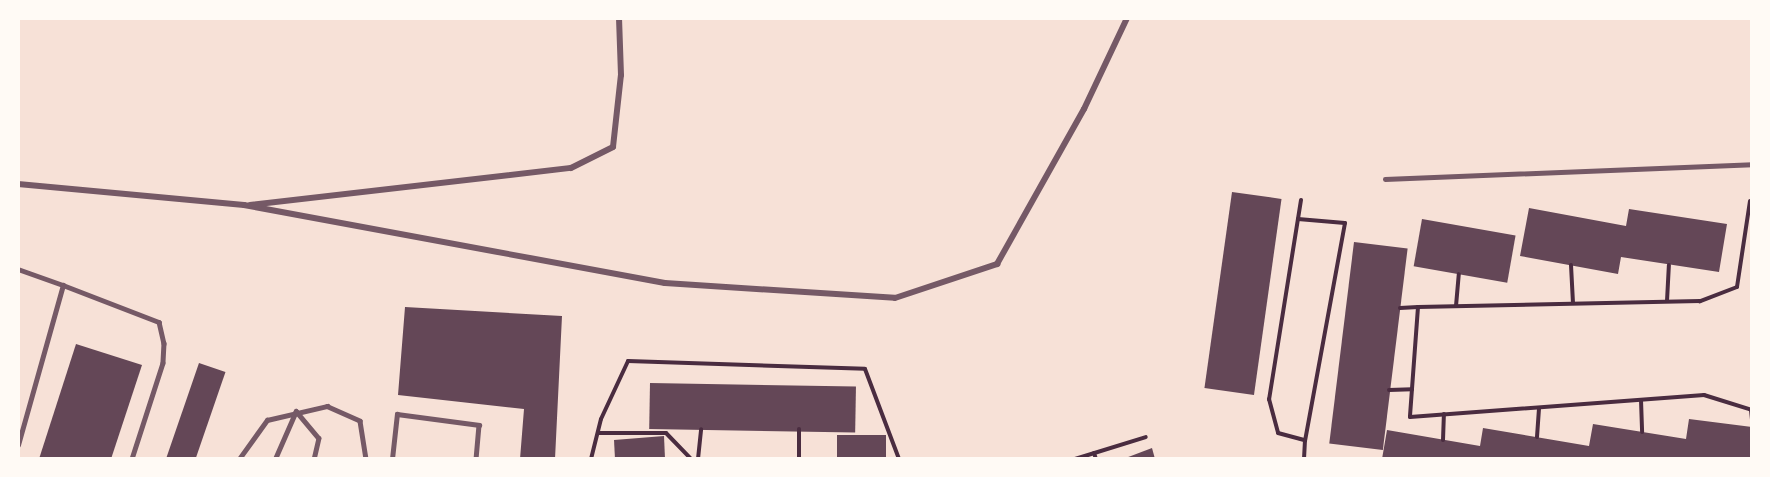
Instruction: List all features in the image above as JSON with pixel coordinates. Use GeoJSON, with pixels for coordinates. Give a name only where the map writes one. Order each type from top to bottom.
{"type":"FeatureCollection","features":[{"type":"Feature","properties":{"kind":"street"},"geometry":{"type":"LineString","coordinates":[[244,205],[571,168],[614,147],[621,75],[619,18]]}},
{"type":"Feature","properties":{"kind":"street"},"geometry":{"type":"LineString","coordinates":[[18,184],[244,205],[665,283],[895,298],[997,264],[1084,109],[1127,18]]}},
{"type":"Feature","properties":{"kind":"lane"},"geometry":{"type":"LineString","coordinates":[[1385,179],[1752,164]]}},
{"type":"Feature","properties":{"kind":"lane"},"geometry":{"type":"LineString","coordinates":[[18,269],[159,322],[164,343],[163,363],[132,459]]}},
{"type":"Feature","properties":{"kind":"lane"},"geometry":{"type":"LineString","coordinates":[[18,445],[63,285]]}},
{"type":"Feature","properties":{"kind":"lane"},"geometry":{"type":"LineString","coordinates":[[239,459],[267,420],[296,411],[327,406],[360,421],[366,459]]}},
{"type":"Feature","properties":{"kind":"lane"},"geometry":{"type":"LineString","coordinates":[[275,459],[296,411]]}},
{"type":"Feature","properties":{"kind":"lane"},"geometry":{"type":"LineString","coordinates":[[296,411],[319,438],[314,459]]}},
{"type":"Feature","properties":{"kind":"lane"},"geometry":{"type":"LineString","coordinates":[[392,459],[397,414],[479,425],[476,459]]}},
{"type":"Feature","properties":{"kind":"path"},"geometry":{"type":"LineString","coordinates":[[1301,200],[1269,399],[1278,433],[1305,440]]}},
{"type":"Feature","properties":{"kind":"path"},"geometry":{"type":"LineString","coordinates":[[1400,308],[1700,301],[1737,287],[1750,201]]}},
{"type":"Feature","properties":{"kind":"path"},"geometry":{"type":"LineString","coordinates":[[1298,219],[1345,223],[1305,440],[1304,459]]}},
{"type":"Feature","properties":{"kind":"path"},"geometry":{"type":"LineString","coordinates":[[1571,265],[1572,303]]}},
{"type":"Feature","properties":{"kind":"path"},"geometry":{"type":"LineString","coordinates":[[1667,302],[1668,265]]}},
{"type":"Feature","properties":{"kind":"path"},"geometry":{"type":"LineString","coordinates":[[1455,306],[1459,274]]}},
{"type":"Feature","properties":{"kind":"path"},"geometry":{"type":"LineString","coordinates":[[1418,307],[1410,417],[1704,395],[1751,410],[1752,420]]}},
{"type":"Feature","properties":{"kind":"path"},"geometry":{"type":"LineString","coordinates":[[591,459],[598,433],[628,361],[865,369],[900,459]]}},
{"type":"Feature","properties":{"kind":"path"},"geometry":{"type":"LineString","coordinates":[[1389,390],[1412,389]]}},
{"type":"Feature","properties":{"kind":"path"},"geometry":{"type":"LineString","coordinates":[[1641,400],[1641,432]]}},
{"type":"Feature","properties":{"kind":"path"},"geometry":{"type":"LineString","coordinates":[[1537,437],[1539,408]]}},
{"type":"Feature","properties":{"kind":"path"},"geometry":{"type":"LineString","coordinates":[[1443,440],[1444,414]]}},
{"type":"Feature","properties":{"kind":"path"},"geometry":{"type":"LineString","coordinates":[[698,459],[701,429]]}},
{"type":"Feature","properties":{"kind":"path"},"geometry":{"type":"LineString","coordinates":[[800,429],[800,459]]}},
{"type":"Feature","properties":{"kind":"path"},"geometry":{"type":"LineString","coordinates":[[598,433],[666,433],[691,459]]}},
{"type":"Feature","properties":{"kind":"path"},"geometry":{"type":"LineString","coordinates":[[1075,459],[1146,436]]}},
{"type":"Feature","properties":{"kind":"path"},"geometry":{"type":"LineString","coordinates":[[1094,453],[1096,459]]}},
{"type":"Feature","properties":{"kind":"building"},"geometry":{"type":"Polygon","coordinates":[[[1232,192],[1282,199],[1254,395],[1204,388],[1232,192]]]}},
{"type":"Feature","properties":{"kind":"building"},"geometry":{"type":"Polygon","coordinates":[[[1529,208],[1626,226],[1629,209],[1727,224],[1719,272],[1621,257],[1618,274],[1520,256],[1529,208]]]}},
{"type":"Feature","properties":{"kind":"building"},"geometry":{"type":"Polygon","coordinates":[[[1422,219],[1516,235],[1507,283],[1414,266],[1422,219]]]}},
{"type":"Feature","properties":{"kind":"building"},"geometry":{"type":"Polygon","coordinates":[[[1354,242],[1408,249],[1383,450],[1329,443],[1354,242]]]}},
{"type":"Feature","properties":{"kind":"building"},"geometry":{"type":"Polygon","coordinates":[[[405,307],[562,316],[555,459],[520,459],[524,409],[398,395],[405,307]]]}},
{"type":"Feature","properties":{"kind":"building"},"geometry":{"type":"Polygon","coordinates":[[[76,344],[142,365],[111,459],[39,459],[76,344]]]}},
{"type":"Feature","properties":{"kind":"building"},"geometry":{"type":"Polygon","coordinates":[[[199,363],[225,372],[196,459],[166,458],[199,363]]]}},
{"type":"Feature","properties":{"kind":"building"},"geometry":{"type":"Polygon","coordinates":[[[650,383],[856,387],[855,433],[649,429],[650,383]]]}},
{"type":"Feature","properties":{"kind":"building"},"geometry":{"type":"Polygon","coordinates":[[[1689,419],[1752,427],[1752,459],[1382,459],[1387,430],[1480,446],[1483,428],[1589,446],[1593,424],[1686,439],[1689,419]]]}},
{"type":"Feature","properties":{"kind":"building"},"geometry":{"type":"Polygon","coordinates":[[[837,435],[886,435],[886,459],[837,459],[837,435]]]}},
{"type":"Feature","properties":{"kind":"building"},"geometry":{"type":"Polygon","coordinates":[[[664,436],[665,459],[615,459],[614,440],[664,436]]]}},
{"type":"Feature","properties":{"kind":"building"},"geometry":{"type":"Polygon","coordinates":[[[1152,448],[1155,459],[1123,459],[1152,448]]]}}]}
